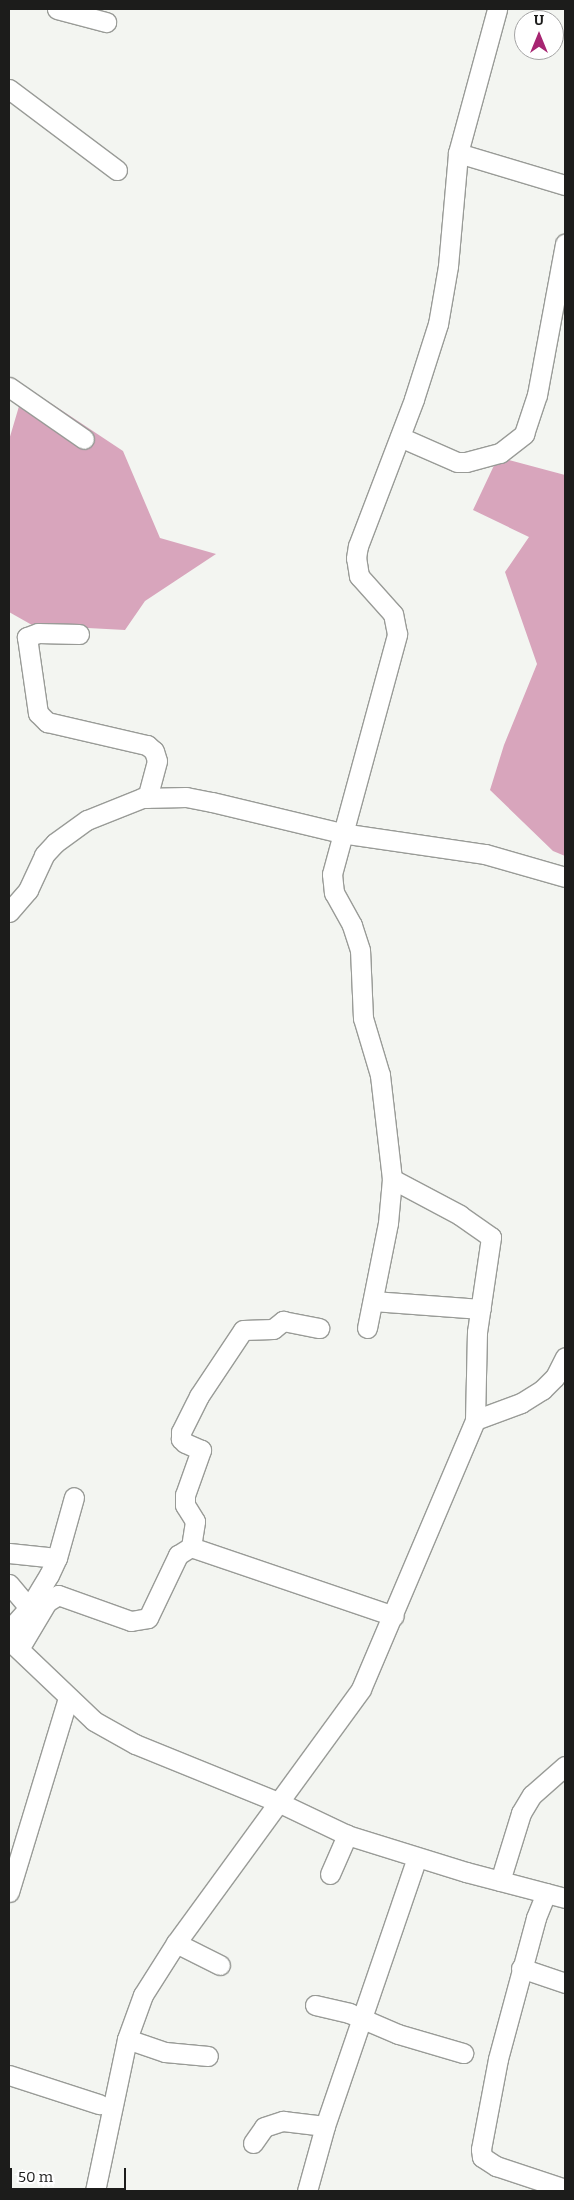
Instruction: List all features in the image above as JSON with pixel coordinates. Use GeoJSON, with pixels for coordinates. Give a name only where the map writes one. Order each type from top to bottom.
{"type":"FeatureCollection","features":[{"type":"Feature","properties":{"kind":"street"},"geometry":{"type":"LineString","coordinates":[[57,9],[106,22]]}},
{"type":"Feature","properties":{"kind":"street"},"geometry":{"type":"LineString","coordinates":[[367,1328],[388,1223],[392,1180],[380,1074],[362,1018],[360,950],[332,884],[341,833],[397,634],[393,614],[359,576],[356,558],[400,437],[438,324],[448,266],[458,153],[497,9]]}},
{"type":"Feature","properties":{"kind":"street"},"geometry":{"type":"LineString","coordinates":[[9,89],[117,170]]}},
{"type":"Feature","properties":{"kind":"street"},"geometry":{"type":"LineString","coordinates":[[458,153],[565,184]]}},
{"type":"Feature","properties":{"kind":"street"},"geometry":{"type":"LineString","coordinates":[[400,437],[457,462],[466,462],[500,453],[524,434],[537,395],[565,244]]}},
{"type":"Feature","properties":{"kind":"street"},"geometry":{"type":"LineString","coordinates":[[9,386],[84,439]]}},
{"type":"Feature","properties":{"kind":"street"},"geometry":{"type":"LineString","coordinates":[[79,634],[38,634],[26,636],[38,713],[47,722],[147,745],[154,752],[157,762],[147,798]]}},
{"type":"Feature","properties":{"kind":"street"},"geometry":{"type":"LineString","coordinates":[[9,912],[28,890],[44,855],[55,843],[87,820],[109,809],[147,798],[186,797],[341,833],[485,854],[565,876]]}},
{"type":"Feature","properties":{"kind":"street"},"geometry":{"type":"LineString","coordinates":[[95,2191],[127,2039],[142,1995],[176,1943],[280,1803],[361,1689],[394,1616],[420,1547],[475,1420],[478,1332],[491,1237],[473,1223],[392,1180]]}},
{"type":"Feature","properties":{"kind":"street"},"geometry":{"type":"LineString","coordinates":[[373,1300],[481,1308]]}},
{"type":"Feature","properties":{"kind":"street"},"geometry":{"type":"LineString","coordinates":[[319,1328],[283,1321],[273,1329],[243,1330],[199,1396],[181,1432],[181,1439],[185,1443],[201,1450],[185,1495],[185,1505],[195,1522],[191,1547],[178,1555],[148,1618],[131,1621],[58,1595],[47,1602],[14,1644],[68,1698],[114,1734],[280,1803],[347,1835],[417,1858],[565,1898]]}},
{"type":"Feature","properties":{"kind":"street"},"geometry":{"type":"LineString","coordinates":[[475,1420],[521,1403],[542,1390],[555,1377],[565,1357]]}},
{"type":"Feature","properties":{"kind":"street"},"geometry":{"type":"LineString","coordinates":[[9,1630],[29,1608],[57,1558],[74,1497]]}},
{"type":"Feature","properties":{"kind":"street"},"geometry":{"type":"LineString","coordinates":[[191,1547],[394,1616]]}},
{"type":"Feature","properties":{"kind":"street"},"geometry":{"type":"LineString","coordinates":[[9,1553],[57,1558]]}},
{"type":"Feature","properties":{"kind":"street"},"geometry":{"type":"LineString","coordinates":[[9,1584],[29,1608]]}},
{"type":"Feature","properties":{"kind":"street"},"geometry":{"type":"LineString","coordinates":[[9,1892],[68,1698]]}},
{"type":"Feature","properties":{"kind":"street"},"geometry":{"type":"LineString","coordinates":[[500,1881],[521,1813],[532,1795],[565,1766]]}},
{"type":"Feature","properties":{"kind":"street"},"geometry":{"type":"LineString","coordinates":[[330,1874],[347,1835]]}},
{"type":"Feature","properties":{"kind":"street"},"geometry":{"type":"LineString","coordinates":[[307,2191],[324,2126],[417,1858]]}},
{"type":"Feature","properties":{"kind":"street"},"geometry":{"type":"LineString","coordinates":[[546,1893],[521,1968],[498,2060],[482,2157],[496,2166],[565,2190]]}},
{"type":"Feature","properties":{"kind":"street"},"geometry":{"type":"LineString","coordinates":[[176,1943],[220,1965]]}},
{"type":"Feature","properties":{"kind":"street"},"geometry":{"type":"LineString","coordinates":[[521,1968],[565,1983]]}},
{"type":"Feature","properties":{"kind":"street"},"geometry":{"type":"LineString","coordinates":[[315,2005],[361,2018],[385,2030],[463,2053]]}},
{"type":"Feature","properties":{"kind":"street"},"geometry":{"type":"LineString","coordinates":[[127,2039],[165,2052],[208,2056]]}},
{"type":"Feature","properties":{"kind":"street"},"geometry":{"type":"LineString","coordinates":[[9,2075],[99,2104]]}},
{"type":"Feature","properties":{"kind":"street"},"geometry":{"type":"LineString","coordinates":[[253,2143],[264,2127],[283,2121],[324,2126]]}},
{"type":"Feature","properties":{"kind":"shaded area"},"geometry":{"type":"Polygon","coordinates":[[[25,386],[123,451],[160,538],[216,554],[145,601],[125,630],[32,625],[9,612],[9,440],[25,386]]]}},
{"type":"Feature","properties":{"kind":"shaded area"},"geometry":{"type":"Polygon","coordinates":[[[498,457],[565,475],[565,856],[553,851],[490,790],[504,745],[537,664],[505,572],[529,537],[473,510],[498,457]]]}}]}
